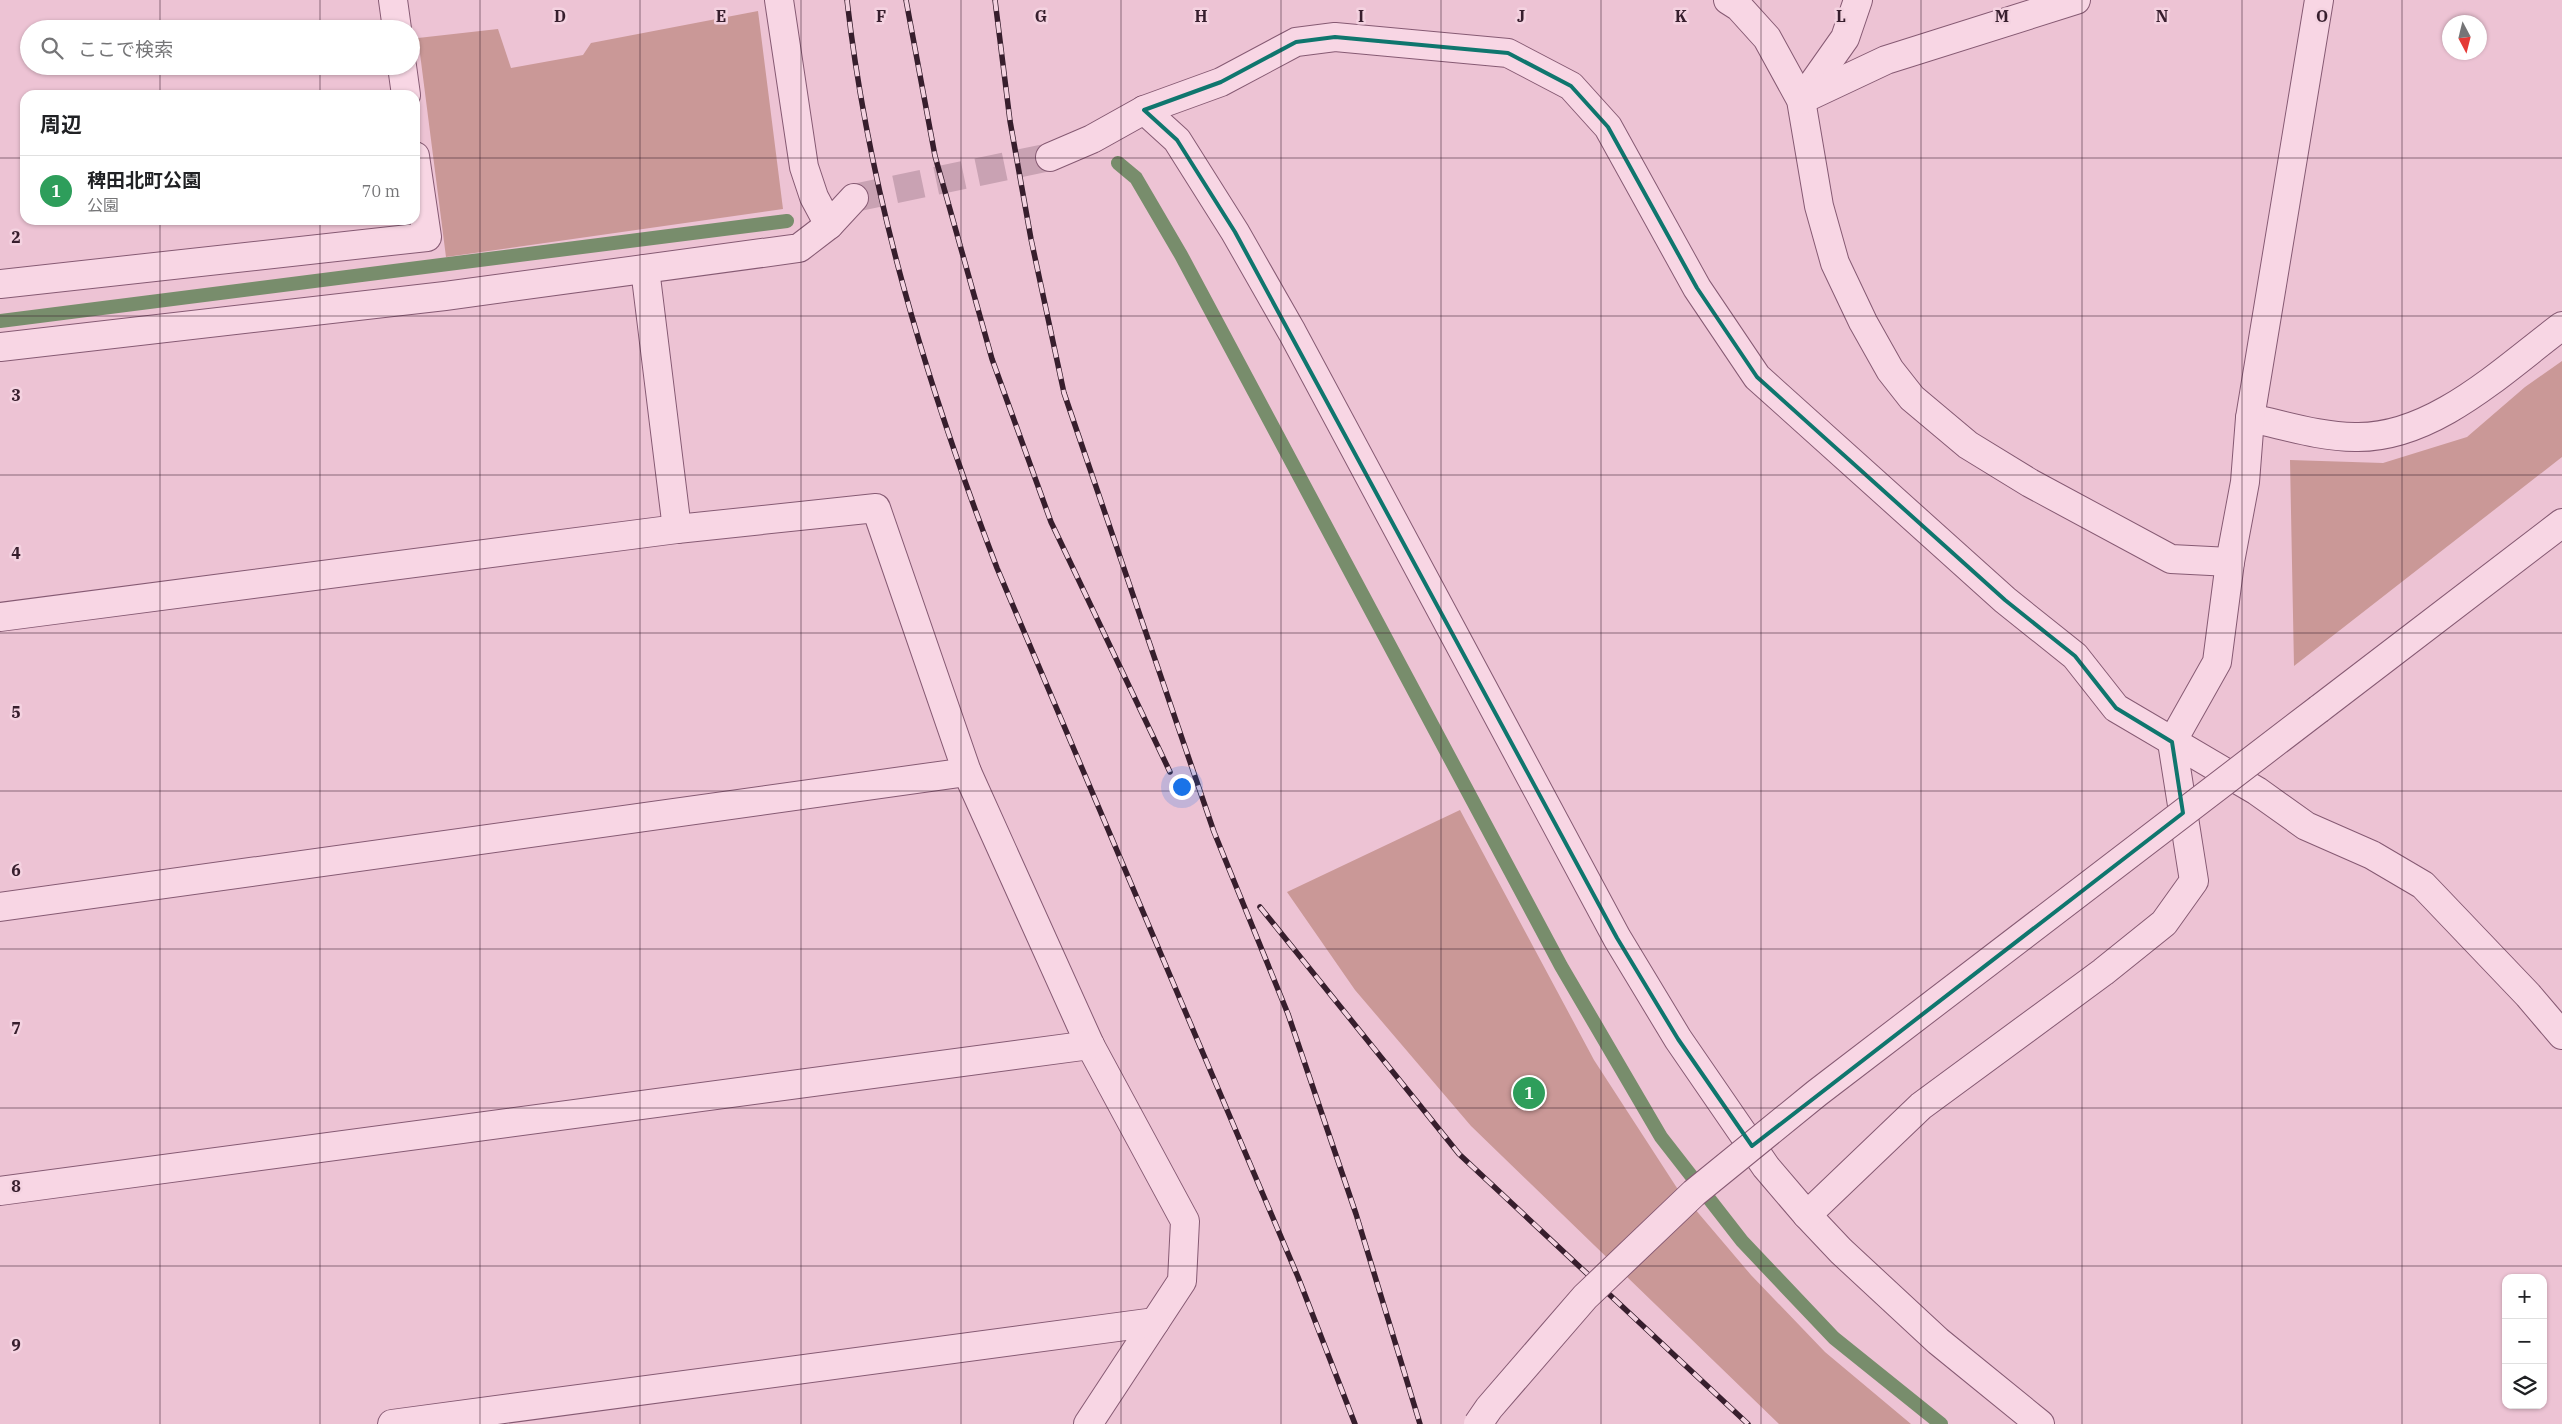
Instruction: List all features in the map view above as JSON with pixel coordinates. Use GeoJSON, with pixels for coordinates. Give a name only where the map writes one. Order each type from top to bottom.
{"type":"FeatureCollection","features":[{"type":"Feature","properties":{"kind":"street"},"geometry":{"type":"LineString","coordinates":[[393,0],[396,20]]}},
{"type":"Feature","properties":{"kind":"street"},"geometry":{"type":"LineString","coordinates":[[779,0],[804,167],[814,196],[830,225]]}},
{"type":"Feature","properties":{"kind":"street"},"geometry":{"type":"LineString","coordinates":[[1728,0],[1739,8],[1767,38],[1801,100],[1819,206],[1835,263],[1867,330],[1890,370],[1912,398],[1968,445],[2030,483],[2171,559],[2230,562]]}},
{"type":"Feature","properties":{"kind":"street"},"geometry":{"type":"LineString","coordinates":[[1801,100],[1845,38],[1858,0]]}},
{"type":"Feature","properties":{"kind":"street"},"geometry":{"type":"LineString","coordinates":[[1801,100],[1886,60],[2076,0]]}},
{"type":"Feature","properties":{"kind":"street"},"geometry":{"type":"LineString","coordinates":[[1806,1216],[1921,1106],[2102,972],[2164,923],[2194,881],[2172,742],[2217,662],[2230,562],[2245,482],[2250,418],[2319,0]]}},
{"type":"Feature","properties":{"kind":"street"},"geometry":{"type":"LineString","coordinates":[[1050,157],[1092,139],[1144,110],[1221,82],[1296,42],[1335,37],[1508,53],[1571,86],[1608,128],[1697,288],[1757,377],[2005,600],[2075,656],[2116,708],[2257,791],[2306,826],[2372,855],[2423,886],[2528,994],[2562,1035]]}},
{"type":"Feature","properties":{"kind":"street"},"geometry":{"type":"LineString","coordinates":[[403,75],[405,90]]}},
{"type":"Feature","properties":{"kind":"street"},"geometry":{"type":"LineString","coordinates":[[1144,110],[1177,140],[1235,232],[1292,332],[1617,938],[1678,1039],[1766,1167],[1806,1216],[1938,1341],[2040,1424]]}},
{"type":"Feature","properties":{"kind":"street"},"geometry":{"type":"LineString","coordinates":[[0,284],[426,237],[420,193]]}},
{"type":"Feature","properties":{"kind":"street"},"geometry":{"type":"LineString","coordinates":[[0,347],[445,296],[799,248],[830,225],[854,198]]}},
{"type":"Feature","properties":{"kind":"street"},"geometry":{"type":"LineString","coordinates":[[645,269],[677,529]]}},
{"type":"Feature","properties":{"kind":"street"},"geometry":{"type":"LineString","coordinates":[[2250,418],[2315,432],[2355,438],[2395,433],[2429,421],[2469,396],[2562,326]]}},
{"type":"Feature","properties":{"kind":"street"},"geometry":{"type":"LineString","coordinates":[[0,617],[677,529],[876,508],[967,772],[1090,1045],[1185,1221],[1182,1281],[1088,1424]]}},
{"type":"Feature","properties":{"kind":"street"},"geometry":{"type":"LineString","coordinates":[[1478,1424],[1489,1408],[1585,1297],[1694,1194],[1817,1093],[2562,523]]}},
{"type":"Feature","properties":{"kind":"street"},"geometry":{"type":"LineString","coordinates":[[0,907],[967,772]]}},
{"type":"Feature","properties":{"kind":"street"},"geometry":{"type":"LineString","coordinates":[[0,1191],[1090,1045]]}},
{"type":"Feature","properties":{"kind":"street"},"geometry":{"type":"LineString","coordinates":[[392,1424],[1155,1322]]}},
{"type":"Feature","properties":{"kind":"highlighted area"},"geometry":{"type":"Polygon","coordinates":[[[1335,37],[1508,53],[1571,86],[1608,127],[1697,288],[1757,377],[2005,600],[2075,656],[2116,708],[2172,742],[2183,813],[1752,1146],[1678,1039],[1617,938],[1235,232],[1177,140],[1144,110],[1221,82],[1296,42],[1335,37]]]}},
{"type":"Feature","properties":{"kind":"shaded area"},"geometry":{"type":"Polygon","coordinates":[[[758,11],[783,209],[446,257],[420,54],[420,38],[498,29],[511,68],[583,55],[591,43],[758,11]]]}},
{"type":"Feature","properties":{"kind":"shaded area"},"geometry":{"type":"Polygon","coordinates":[[[2562,361],[2562,457],[2294,666],[2290,460],[2383,463],[2467,437],[2525,387],[2562,361]]]}},
{"type":"Feature","properties":{"kind":"shaded area"},"geometry":{"type":"Polygon","coordinates":[[[1460,810],[1594,1060],[1677,1188],[1751,1275],[1825,1352],[1911,1424],[1779,1424],[1471,1126],[1355,990],[1287,892],[1460,810]]]}},
{"type":"Feature","properties":{"kind":"waterway"},"geometry":{"type":"LineString","coordinates":[[1118,163],[1136,178],[1181,255],[1561,966],[1661,1137],[1742,1241],[1834,1338],[1941,1424]]}},
{"type":"Feature","properties":{"kind":"waterway"},"geometry":{"type":"LineString","coordinates":[[0,321],[787,221]]}},
{"type":"Feature","properties":{"kind":"tunnel"},"geometry":{"type":"LineString","coordinates":[[854,198],[1050,157]]}},
{"type":"Feature","properties":{"kind":"railway"},"geometry":{"type":"LineString","coordinates":[[847,0],[857,73],[886,217],[925,359],[971,499],[997,568],[1298,1277],[1355,1424]]}},
{"type":"Feature","properties":{"kind":"railway"},"geometry":{"type":"LineString","coordinates":[[906,0],[935,156],[992,359],[1051,522],[1170,772]]}},
{"type":"Feature","properties":{"kind":"railway"},"geometry":{"type":"LineString","coordinates":[[995,0],[1010,121],[1031,239],[1064,393],[1214,832],[1288,1014],[1356,1214],[1420,1424]]}},
{"type":"Feature","properties":{"kind":"railway"},"geometry":{"type":"LineString","coordinates":[[1260,907],[1459,1154],[1748,1424]]}},
{"type":"Feature","properties":{"kind":"place","name":"稗田北町公園"},"geometry":{"type":"Point","coordinates":[1529,1093]}}]}
